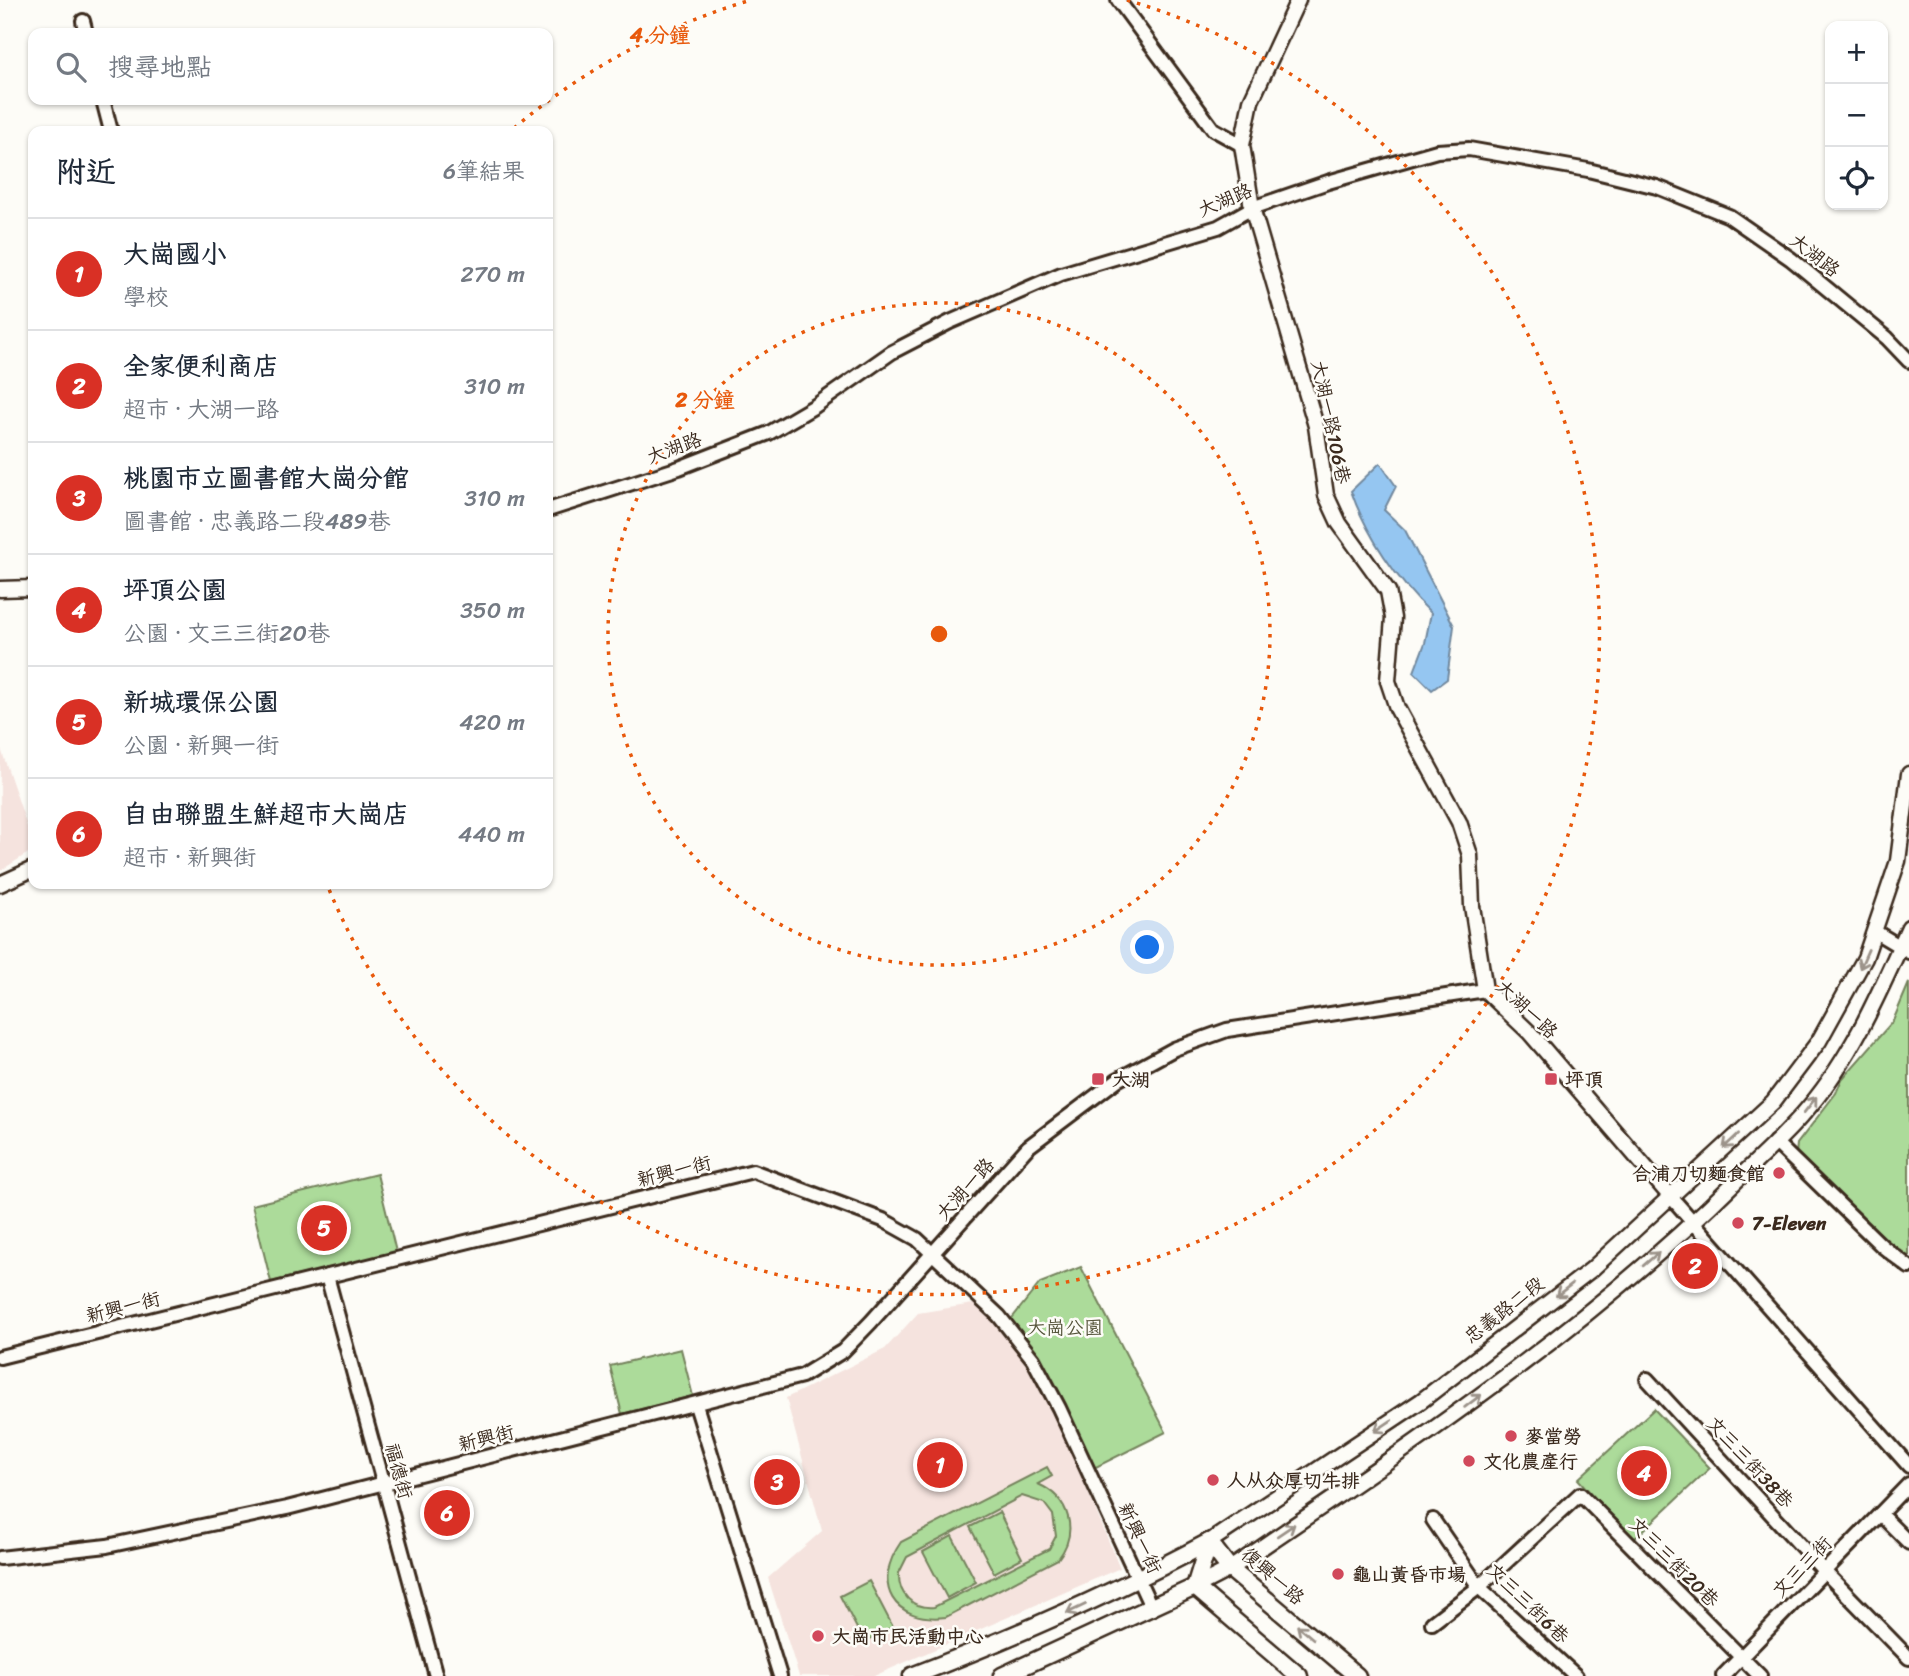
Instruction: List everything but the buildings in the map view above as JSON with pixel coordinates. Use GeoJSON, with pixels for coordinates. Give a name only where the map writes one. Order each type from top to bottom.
{"type":"FeatureCollection","features":[{"type":"Feature","properties":{"kind":"main road","name":"復興一路"},"geometry":{"type":"LineString","coordinates":[[1209,1542],[1230,1569],[1357,1676]]}},
{"type":"Feature","properties":{"kind":"main road","name":"忠義路二段"},"geometry":{"type":"LineString","coordinates":[[912,1676],[1023,1633],[1138,1580],[1209,1542]]}},
{"type":"Feature","properties":{"kind":"main road"},"geometry":{"type":"LineString","coordinates":[[1002,1676],[1195,1587],[1209,1542]]}},
{"type":"Feature","properties":{"kind":"main road"},"geometry":{"type":"LineString","coordinates":[[1195,1587],[1299,1676]]}},
{"type":"Feature","properties":{"kind":"street"},"geometry":{"type":"LineString","coordinates":[[1118,0],[1213,129],[1242,145],[1251,101],[1298,0]]}},
{"type":"Feature","properties":{"kind":"street"},"geometry":{"type":"LineString","coordinates":[[104,105],[109,126]]}},
{"type":"Feature","properties":{"kind":"street","name":"大湖一路106巷"},"geometry":{"type":"LineString","coordinates":[[1242,145],[1252,208],[1316,426],[1326,495],[1339,523],[1388,591],[1393,618],[1388,681],[1397,708],[1459,822],[1470,855],[1472,906],[1485,990]]}},
{"type":"Feature","properties":{"kind":"street","name":"大湖路"},"geometry":{"type":"LineString","coordinates":[[553,508],[679,468],[769,433],[815,406],[892,352],[950,322],[1061,274],[1217,227],[1252,208],[1410,157],[1437,151],[1469,149],[1588,170],[1657,187],[1729,216],[1791,259],[1887,338],[1909,361]]}},
{"type":"Feature","properties":{"kind":"street"},"geometry":{"type":"LineString","coordinates":[[0,589],[28,588]]}},
{"type":"Feature","properties":{"kind":"street","name":"忠義路二段"},"geometry":{"type":"LineString","coordinates":[[1209,1542],[1421,1401],[1592,1269],[1773,1102],[1819,1041],[1866,958],[1898,861],[1909,774]]}},
{"type":"Feature","properties":{"kind":"street"},"geometry":{"type":"LineString","coordinates":[[0,884],[28,871]]}},
{"type":"Feature","properties":{"kind":"street"},"geometry":{"type":"LineString","coordinates":[[1195,1587],[1230,1569],[1446,1421],[1539,1351],[1693,1223],[1809,1107],[1867,1020],[1905,949],[1909,927]]}},
{"type":"Feature","properties":{"kind":"street"},"geometry":{"type":"LineString","coordinates":[[1874,931],[1905,949]]}},
{"type":"Feature","properties":{"kind":"street","name":"大湖一路"},"geometry":{"type":"LineString","coordinates":[[932,1254],[1028,1147],[1116,1080],[1174,1049],[1227,1030],[1485,990],[1530,1033],[1693,1223],[1909,1466]]}},
{"type":"Feature","properties":{"kind":"street"},"geometry":{"type":"LineString","coordinates":[[1775,1142],[1882,1246],[1909,1267]]}},
{"type":"Feature","properties":{"kind":"street","name":"新興一街"},"geometry":{"type":"LineString","coordinates":[[0,1357],[753,1171],[883,1220],[917,1239],[999,1316],[1033,1359],[1059,1408],[1152,1608]]}},
{"type":"Feature","properties":{"kind":"street","name":"新興街"},"geometry":{"type":"LineString","coordinates":[[0,1558],[107,1545],[287,1508],[802,1376],[843,1351],[932,1254]]}},
{"type":"Feature","properties":{"kind":"street","name":"福德街"},"geometry":{"type":"LineString","coordinates":[[327,1276],[436,1676]]}},
{"type":"Feature","properties":{"kind":"street","name":"文三三街38巷"},"geometry":{"type":"LineString","coordinates":[[1647,1379],[1824,1572],[1909,1658]]}},
{"type":"Feature","properties":{"kind":"street"},"geometry":{"type":"LineString","coordinates":[[696,1405],[780,1676]]}},
{"type":"Feature","properties":{"kind":"street","name":"文三三街"},"geometry":{"type":"LineString","coordinates":[[1723,1676],[1909,1485]]}},
{"type":"Feature","properties":{"kind":"street","name":"文三三街20巷"},"geometry":{"type":"LineString","coordinates":[[1479,1587],[1580,1494],[1760,1676]]}},
{"type":"Feature","properties":{"kind":"street"},"geometry":{"type":"LineString","coordinates":[[1881,1514],[1909,1544]]}},
{"type":"Feature","properties":{"kind":"street","name":"文三三街6巷"},"geometry":{"type":"LineString","coordinates":[[1433,1520],[1479,1587],[1576,1676]]}},
{"type":"Feature","properties":{"kind":"street"},"geometry":{"type":"LineString","coordinates":[[1432,1623],[1479,1587]]}},
{"type":"Feature","properties":{"kind":"shaded area"},"geometry":{"type":"Polygon","coordinates":[[[0,746],[28,829],[28,853],[0,871],[0,746]]]}},
{"type":"Feature","properties":{"kind":"shaded area"},"geometry":{"type":"Polygon","coordinates":[[[979,1303],[997,1317],[1038,1374],[1120,1568],[874,1676],[799,1676],[768,1578],[822,1531],[786,1398],[885,1349],[918,1313],[979,1303]]]}},
{"type":"Feature","properties":{"kind":"green space"},"geometry":{"type":"Polygon","coordinates":[[[1909,983],[1909,1261],[1845,1209],[1796,1154],[1797,1144],[1836,1093],[1842,1079],[1893,1021],[1909,983]]]}},
{"type":"Feature","properties":{"kind":"green space"},"geometry":{"type":"Polygon","coordinates":[[[377,1174],[396,1252],[271,1282],[252,1205],[377,1174]]]}},
{"type":"Feature","properties":{"kind":"green space","name":"大崗公園"},"geometry":{"type":"Polygon","coordinates":[[[1081,1267],[1166,1432],[1094,1468],[1036,1357],[1009,1322],[1040,1283],[1081,1267]]]}},
{"type":"Feature","properties":{"kind":"green space"},"geometry":{"type":"Polygon","coordinates":[[[681,1349],[693,1396],[622,1414],[610,1366],[681,1349]]]}},
{"type":"Feature","properties":{"kind":"green space"},"geometry":{"type":"Polygon","coordinates":[[[1654,1409],[1710,1468],[1633,1540],[1578,1479],[1654,1409]]]}},
{"type":"Feature","properties":{"kind":"green space"},"geometry":{"type":"Polygon","coordinates":[[[1047,1467],[1052,1476],[1038,1484],[1058,1498],[1068,1517],[1068,1538],[1058,1559],[946,1617],[912,1614],[892,1598],[888,1573],[892,1558],[901,1542],[1047,1467]],[[1022,1496],[907,1557],[899,1573],[904,1594],[913,1603],[934,1607],[1049,1549],[1056,1536],[1053,1515],[1044,1503],[1022,1496]]]}},
{"type":"Feature","properties":{"kind":"green space"},"geometry":{"type":"Polygon","coordinates":[[[999,1512],[1022,1558],[994,1573],[970,1527],[999,1512]]]}},
{"type":"Feature","properties":{"kind":"green space"},"geometry":{"type":"Polygon","coordinates":[[[952,1536],[976,1582],[947,1598],[923,1552],[952,1536]]]}},
{"type":"Feature","properties":{"kind":"green space"},"geometry":{"type":"Polygon","coordinates":[[[869,1581],[893,1627],[864,1642],[840,1596],[869,1581]]]}},
{"type":"Feature","properties":{"kind":"water"},"geometry":{"type":"Polygon","coordinates":[[[1380,463],[1396,486],[1384,510],[1405,530],[1454,626],[1447,679],[1432,690],[1414,672],[1425,643],[1431,613],[1384,556],[1365,524],[1351,491],[1380,463]]]}},
{"type":"Feature","properties":{"kind":"place","name":"大湖"},"geometry":{"type":"Point","coordinates":[1098,1079]}},
{"type":"Feature","properties":{"kind":"place","name":"坪頂"},"geometry":{"type":"Point","coordinates":[1551,1079]}},
{"type":"Feature","properties":{"kind":"place","name":"合浦刀切麵食館"},"geometry":{"type":"Point","coordinates":[1779,1173]}},
{"type":"Feature","properties":{"kind":"place","name":"7-Eleven"},"geometry":{"type":"Point","coordinates":[1738,1223]}},
{"type":"Feature","properties":{"kind":"place","name":"新城環保公園"},"geometry":{"type":"Point","coordinates":[324,1228]}},
{"type":"Feature","properties":{"kind":"place","name":"全家便利商店"},"geometry":{"type":"Point","coordinates":[1695,1266]}},
{"type":"Feature","properties":{"kind":"place","name":"麥當勞"},"geometry":{"type":"Point","coordinates":[1511,1436]}},
{"type":"Feature","properties":{"kind":"place","name":"文化農產行"},"geometry":{"type":"Point","coordinates":[1469,1461]}},
{"type":"Feature","properties":{"kind":"place","name":"大崗國小"},"geometry":{"type":"Point","coordinates":[940,1465]}},
{"type":"Feature","properties":{"kind":"place","name":"坪頂公園"},"geometry":{"type":"Point","coordinates":[1644,1473]}},
{"type":"Feature","properties":{"kind":"place","name":"人从众厚切牛排"},"geometry":{"type":"Point","coordinates":[1213,1480]}},
{"type":"Feature","properties":{"kind":"place","name":"桃園市立圖書館大崗分館"},"geometry":{"type":"Point","coordinates":[777,1482]}},
{"type":"Feature","properties":{"kind":"place","name":"自由聯盟生鮮超市大崗店"},"geometry":{"type":"Point","coordinates":[447,1513]}},
{"type":"Feature","properties":{"kind":"place","name":"龜山黃昏市場"},"geometry":{"type":"Point","coordinates":[1338,1574]}},
{"type":"Feature","properties":{"kind":"place","name":"大崗市民活動中心"},"geometry":{"type":"Point","coordinates":[818,1636]}}]}
